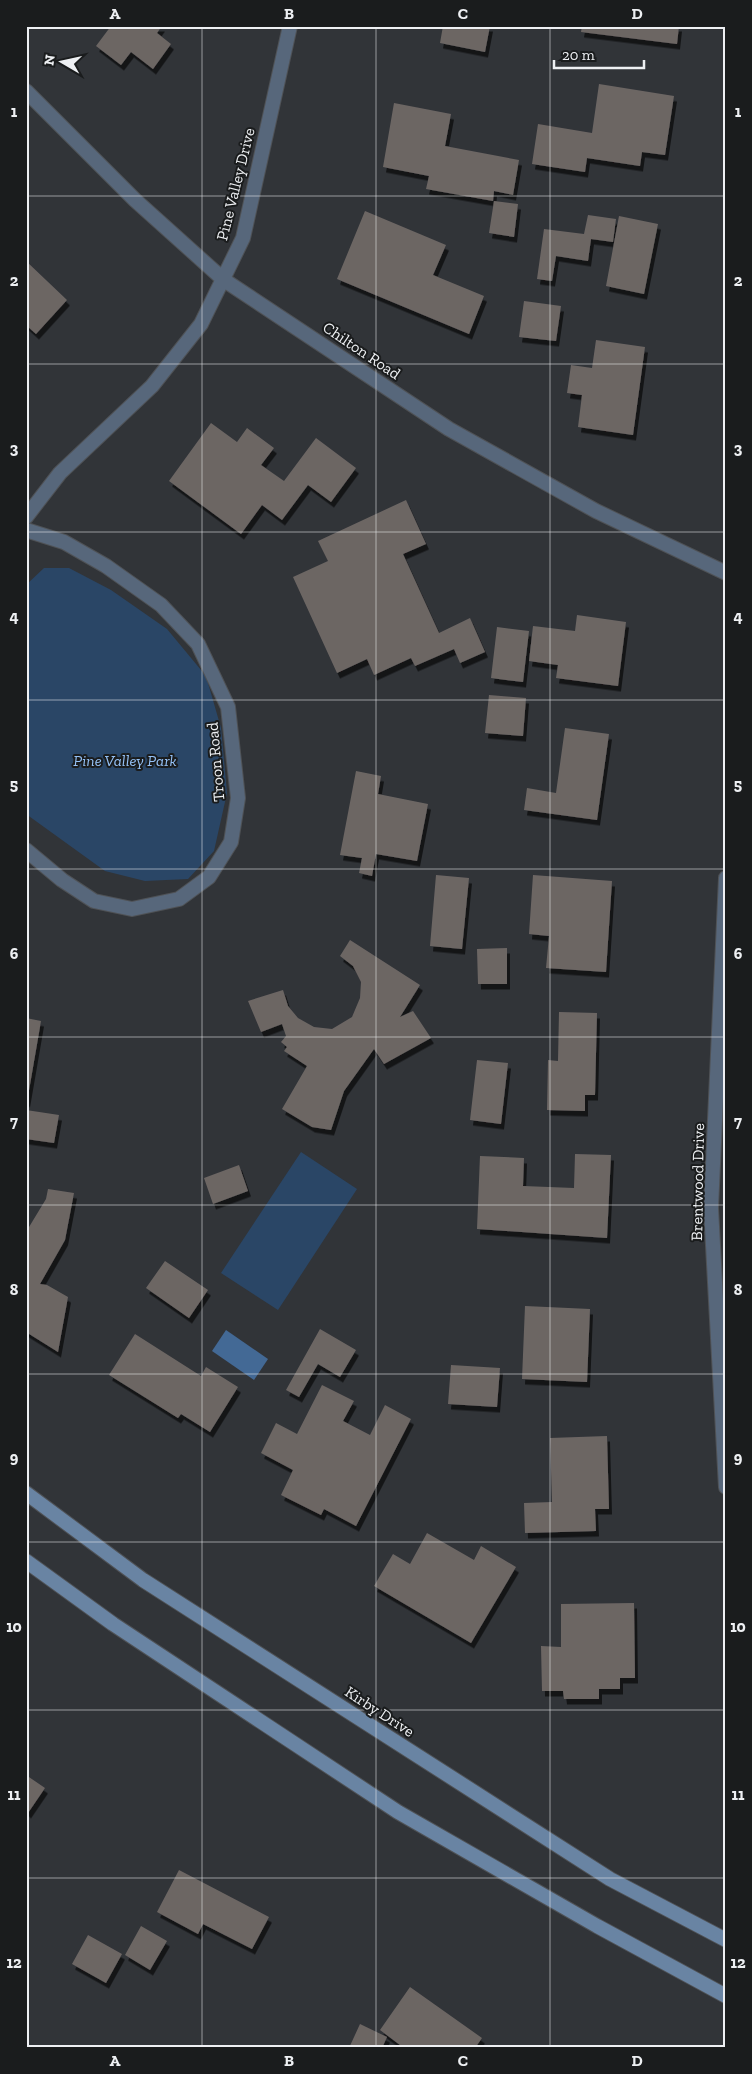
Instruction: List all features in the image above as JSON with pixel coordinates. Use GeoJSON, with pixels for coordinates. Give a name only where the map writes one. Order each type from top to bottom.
{"type":"FeatureCollection","features":[{"type":"Feature","properties":{"kind":"main road","name":"Kirby Drive"},"geometry":{"type":"LineString","coordinates":[[26,1493],[143,1580],[593,1868],[726,1940]]}},
{"type":"Feature","properties":{"kind":"main road"},"geometry":{"type":"LineString","coordinates":[[26,1561],[121,1629],[398,1812],[726,1996]]}},
{"type":"Feature","properties":{"kind":"street","name":"Pine Valley Drive"},"geometry":{"type":"LineString","coordinates":[[26,517],[60,473],[152,386],[201,324],[243,238],[290,26]]}},
{"type":"Feature","properties":{"kind":"street","name":"Chilton Road"},"geometry":{"type":"LineString","coordinates":[[26,91],[135,200],[224,280],[448,429],[596,510],[726,573]]}},
{"type":"Feature","properties":{"kind":"street","name":"Troon Road"},"geometry":{"type":"LineString","coordinates":[[26,530],[64,542],[106,566],[161,605],[198,644],[228,707],[238,798],[231,842],[209,878],[178,899],[132,909],[94,901],[62,880],[26,850]]}},
{"type":"Feature","properties":{"kind":"street","name":"Brentwood Drive"},"geometry":{"type":"LineString","coordinates":[[726,878],[711,1208],[726,1487]]}},
{"type":"Feature","properties":{"kind":"green space","name":"Pine Valley Park"},"geometry":{"type":"Polygon","coordinates":[[[44,568],[69,568],[111,590],[167,629],[206,676],[221,728],[227,793],[214,851],[188,879],[145,881],[105,871],[26,814],[26,585],[44,568]]]}},
{"type":"Feature","properties":{"kind":"green space"},"geometry":{"type":"Polygon","coordinates":[[[301,1152],[357,1189],[278,1310],[221,1273],[301,1152]]]}},
{"type":"Feature","properties":{"kind":"shaded area"},"geometry":{"type":"Polygon","coordinates":[[[226,1330],[268,1359],[254,1380],[212,1351],[226,1330]]]}},
{"type":"Feature","properties":{"kind":"building"},"geometry":{"type":"Polygon","coordinates":[[[111,26],[162,26],[157,33],[171,44],[153,69],[131,52],[121,65],[96,46],[111,26]]]}},
{"type":"Feature","properties":{"kind":"building"},"geometry":{"type":"Polygon","coordinates":[[[443,26],[490,26],[485,52],[440,43],[443,26]]]}},
{"type":"Feature","properties":{"kind":"building"},"geometry":{"type":"Polygon","coordinates":[[[582,26],[679,26],[677,44],[581,32],[582,26]]]}},
{"type":"Feature","properties":{"kind":"building"},"geometry":{"type":"Polygon","coordinates":[[[599,84],[674,96],[665,155],[642,152],[640,166],[587,158],[585,172],[532,164],[538,124],[592,133],[599,84]]]}},
{"type":"Feature","properties":{"kind":"building"},"geometry":{"type":"Polygon","coordinates":[[[394,103],[451,114],[445,146],[519,160],[513,195],[494,191],[493,201],[426,189],[429,176],[383,167],[394,103]]]}},
{"type":"Feature","properties":{"kind":"building"},"geometry":{"type":"Polygon","coordinates":[[[494,201],[518,204],[514,237],[489,233],[494,201]]]}},
{"type":"Feature","properties":{"kind":"building"},"geometry":{"type":"Polygon","coordinates":[[[365,211],[446,245],[433,275],[484,296],[469,334],[337,279],[365,211]]]}},
{"type":"Feature","properties":{"kind":"building"},"geometry":{"type":"Polygon","coordinates":[[[588,215],[616,219],[613,242],[591,239],[588,261],[556,256],[552,281],[537,279],[544,229],[584,234],[588,215]]]}},
{"type":"Feature","properties":{"kind":"building"},"geometry":{"type":"Polygon","coordinates":[[[619,216],[658,224],[644,294],[606,286],[619,216]]]}},
{"type":"Feature","properties":{"kind":"building"},"geometry":{"type":"Polygon","coordinates":[[[26,261],[67,300],[36,334],[26,325],[26,261]]]}},
{"type":"Feature","properties":{"kind":"building"},"geometry":{"type":"Polygon","coordinates":[[[524,301],[561,306],[556,341],[519,337],[524,301]]]}},
{"type":"Feature","properties":{"kind":"building"},"geometry":{"type":"Polygon","coordinates":[[[596,340],[645,347],[633,435],[578,427],[582,395],[567,393],[571,365],[592,368],[596,340]]]}},
{"type":"Feature","properties":{"kind":"building"},"geometry":{"type":"Polygon","coordinates":[[[211,423],[237,442],[247,428],[274,448],[261,465],[284,481],[316,438],[356,468],[331,502],[308,485],[282,520],[262,505],[241,534],[169,481],[211,423]]]}},
{"type":"Feature","properties":{"kind":"building"},"geometry":{"type":"Polygon","coordinates":[[[406,500],[426,544],[403,554],[439,633],[470,618],[485,652],[460,663],[454,649],[415,666],[411,658],[374,675],[367,659],[337,673],[293,577],[328,561],[318,541],[406,500]]]}},
{"type":"Feature","properties":{"kind":"building"},"geometry":{"type":"Polygon","coordinates":[[[577,615],[626,622],[618,686],[556,678],[558,665],[529,661],[533,626],[575,631],[577,615]]]}},
{"type":"Feature","properties":{"kind":"building"},"geometry":{"type":"Polygon","coordinates":[[[497,627],[529,631],[523,682],[491,678],[497,627]]]}},
{"type":"Feature","properties":{"kind":"building"},"geometry":{"type":"Polygon","coordinates":[[[489,695],[526,698],[523,736],[485,733],[489,695]]]}},
{"type":"Feature","properties":{"kind":"building"},"geometry":{"type":"Polygon","coordinates":[[[565,728],[609,734],[597,820],[524,810],[527,788],[556,793],[565,728]]]}},
{"type":"Feature","properties":{"kind":"building"},"geometry":{"type":"Polygon","coordinates":[[[356,771],[381,776],[378,794],[428,804],[417,861],[376,854],[372,876],[359,873],[362,858],[340,855],[356,771]]]}},
{"type":"Feature","properties":{"kind":"building"},"geometry":{"type":"Polygon","coordinates":[[[436,875],[469,878],[462,949],[430,946],[436,875]]]}},
{"type":"Feature","properties":{"kind":"building"},"geometry":{"type":"Polygon","coordinates":[[[533,875],[612,881],[606,972],[546,968],[549,936],[529,934],[533,875]]]}},
{"type":"Feature","properties":{"kind":"building"},"geometry":{"type":"Polygon","coordinates":[[[350,940],[420,985],[400,1017],[413,1011],[431,1038],[384,1064],[374,1049],[344,1091],[331,1130],[312,1127],[282,1109],[307,1066],[284,1051],[287,1047],[281,1042],[286,1036],[282,1024],[261,1032],[248,1001],[283,990],[288,1006],[298,1018],[314,1027],[332,1029],[352,1017],[360,998],[361,982],[353,966],[340,956],[350,940]]]}},
{"type":"Feature","properties":{"kind":"building"},"geometry":{"type":"Polygon","coordinates":[[[507,948],[507,984],[478,984],[477,949],[507,948]]]}},
{"type":"Feature","properties":{"kind":"building"},"geometry":{"type":"Polygon","coordinates":[[[559,1012],[597,1013],[595,1095],[585,1095],[585,1111],[547,1110],[548,1060],[558,1061],[559,1012]]]}},
{"type":"Feature","properties":{"kind":"building"},"geometry":{"type":"Polygon","coordinates":[[[26,1018],[41,1021],[27,1102],[26,1101],[26,1018]]]}},
{"type":"Feature","properties":{"kind":"building"},"geometry":{"type":"Polygon","coordinates":[[[477,1060],[508,1063],[501,1124],[470,1120],[477,1060]]]}},
{"type":"Feature","properties":{"kind":"building"},"geometry":{"type":"Polygon","coordinates":[[[26,1110],[59,1115],[54,1143],[26,1139],[26,1110]]]}},
{"type":"Feature","properties":{"kind":"building"},"geometry":{"type":"Polygon","coordinates":[[[575,1154],[611,1155],[607,1238],[477,1229],[480,1156],[524,1158],[523,1186],[574,1188],[575,1154]]]}},
{"type":"Feature","properties":{"kind":"building"},"geometry":{"type":"Polygon","coordinates":[[[239,1165],[248,1191],[213,1204],[204,1178],[239,1165]]]}},
{"type":"Feature","properties":{"kind":"building"},"geometry":{"type":"Polygon","coordinates":[[[48,1189],[74,1193],[65,1240],[40,1284],[47,1285],[68,1297],[58,1352],[26,1332],[26,1232],[46,1199],[48,1189]]]}},
{"type":"Feature","properties":{"kind":"building"},"geometry":{"type":"Polygon","coordinates":[[[165,1261],[208,1290],[189,1318],[146,1288],[165,1261]]]}},
{"type":"Feature","properties":{"kind":"building"},"geometry":{"type":"Polygon","coordinates":[[[525,1306],[590,1309],[587,1382],[522,1379],[525,1306]]]}},
{"type":"Feature","properties":{"kind":"building"},"geometry":{"type":"Polygon","coordinates":[[[320,1329],[356,1350],[340,1377],[318,1364],[299,1397],[286,1390],[320,1329]]]}},
{"type":"Feature","properties":{"kind":"building"},"geometry":{"type":"Polygon","coordinates":[[[135,1334],[201,1376],[206,1367],[238,1387],[210,1432],[181,1414],[178,1418],[109,1375],[135,1334]]]}},
{"type":"Feature","properties":{"kind":"building"},"geometry":{"type":"Polygon","coordinates":[[[451,1365],[500,1368],[497,1407],[448,1404],[451,1365]]]}},
{"type":"Feature","properties":{"kind":"building"},"geometry":{"type":"Polygon","coordinates":[[[322,1385],[354,1401],[343,1421],[370,1435],[385,1405],[411,1419],[356,1526],[324,1509],[321,1515],[281,1495],[293,1470],[261,1453],[276,1423],[297,1434],[322,1385]]]}},
{"type":"Feature","properties":{"kind":"building"},"geometry":{"type":"Polygon","coordinates":[[[607,1436],[609,1509],[595,1509],[596,1531],[525,1533],[524,1503],[552,1502],[550,1438],[607,1436]]]}},
{"type":"Feature","properties":{"kind":"building"},"geometry":{"type":"Polygon","coordinates":[[[427,1533],[474,1560],[481,1546],[516,1567],[471,1643],[374,1586],[393,1554],[410,1564],[427,1533]]]}},
{"type":"Feature","properties":{"kind":"building"},"geometry":{"type":"Polygon","coordinates":[[[634,1603],[635,1678],[620,1678],[620,1689],[599,1689],[599,1699],[564,1699],[563,1691],[542,1691],[541,1646],[561,1647],[561,1604],[634,1603]]]}},
{"type":"Feature","properties":{"kind":"building"},"geometry":{"type":"Polygon","coordinates":[[[26,1775],[45,1788],[28,1813],[26,1811],[26,1775]]]}},
{"type":"Feature","properties":{"kind":"building"},"geometry":{"type":"Polygon","coordinates":[[[179,1870],[269,1917],[252,1949],[203,1924],[198,1934],[157,1912],[179,1870]]]}},
{"type":"Feature","properties":{"kind":"building"},"geometry":{"type":"Polygon","coordinates":[[[141,1926],[167,1941],[150,1970],[125,1955],[141,1926]]]}},
{"type":"Feature","properties":{"kind":"building"},"geometry":{"type":"Polygon","coordinates":[[[88,1935],[122,1954],[106,1983],[72,1964],[88,1935]]]}},
{"type":"Feature","properties":{"kind":"building"},"geometry":{"type":"Polygon","coordinates":[[[410,1987],[482,2038],[475,2048],[404,2048],[380,2030],[410,1987]]]}},
{"type":"Feature","properties":{"kind":"building"},"geometry":{"type":"Polygon","coordinates":[[[360,2024],[387,2037],[382,2048],[349,2048],[360,2024]]]}}]}
